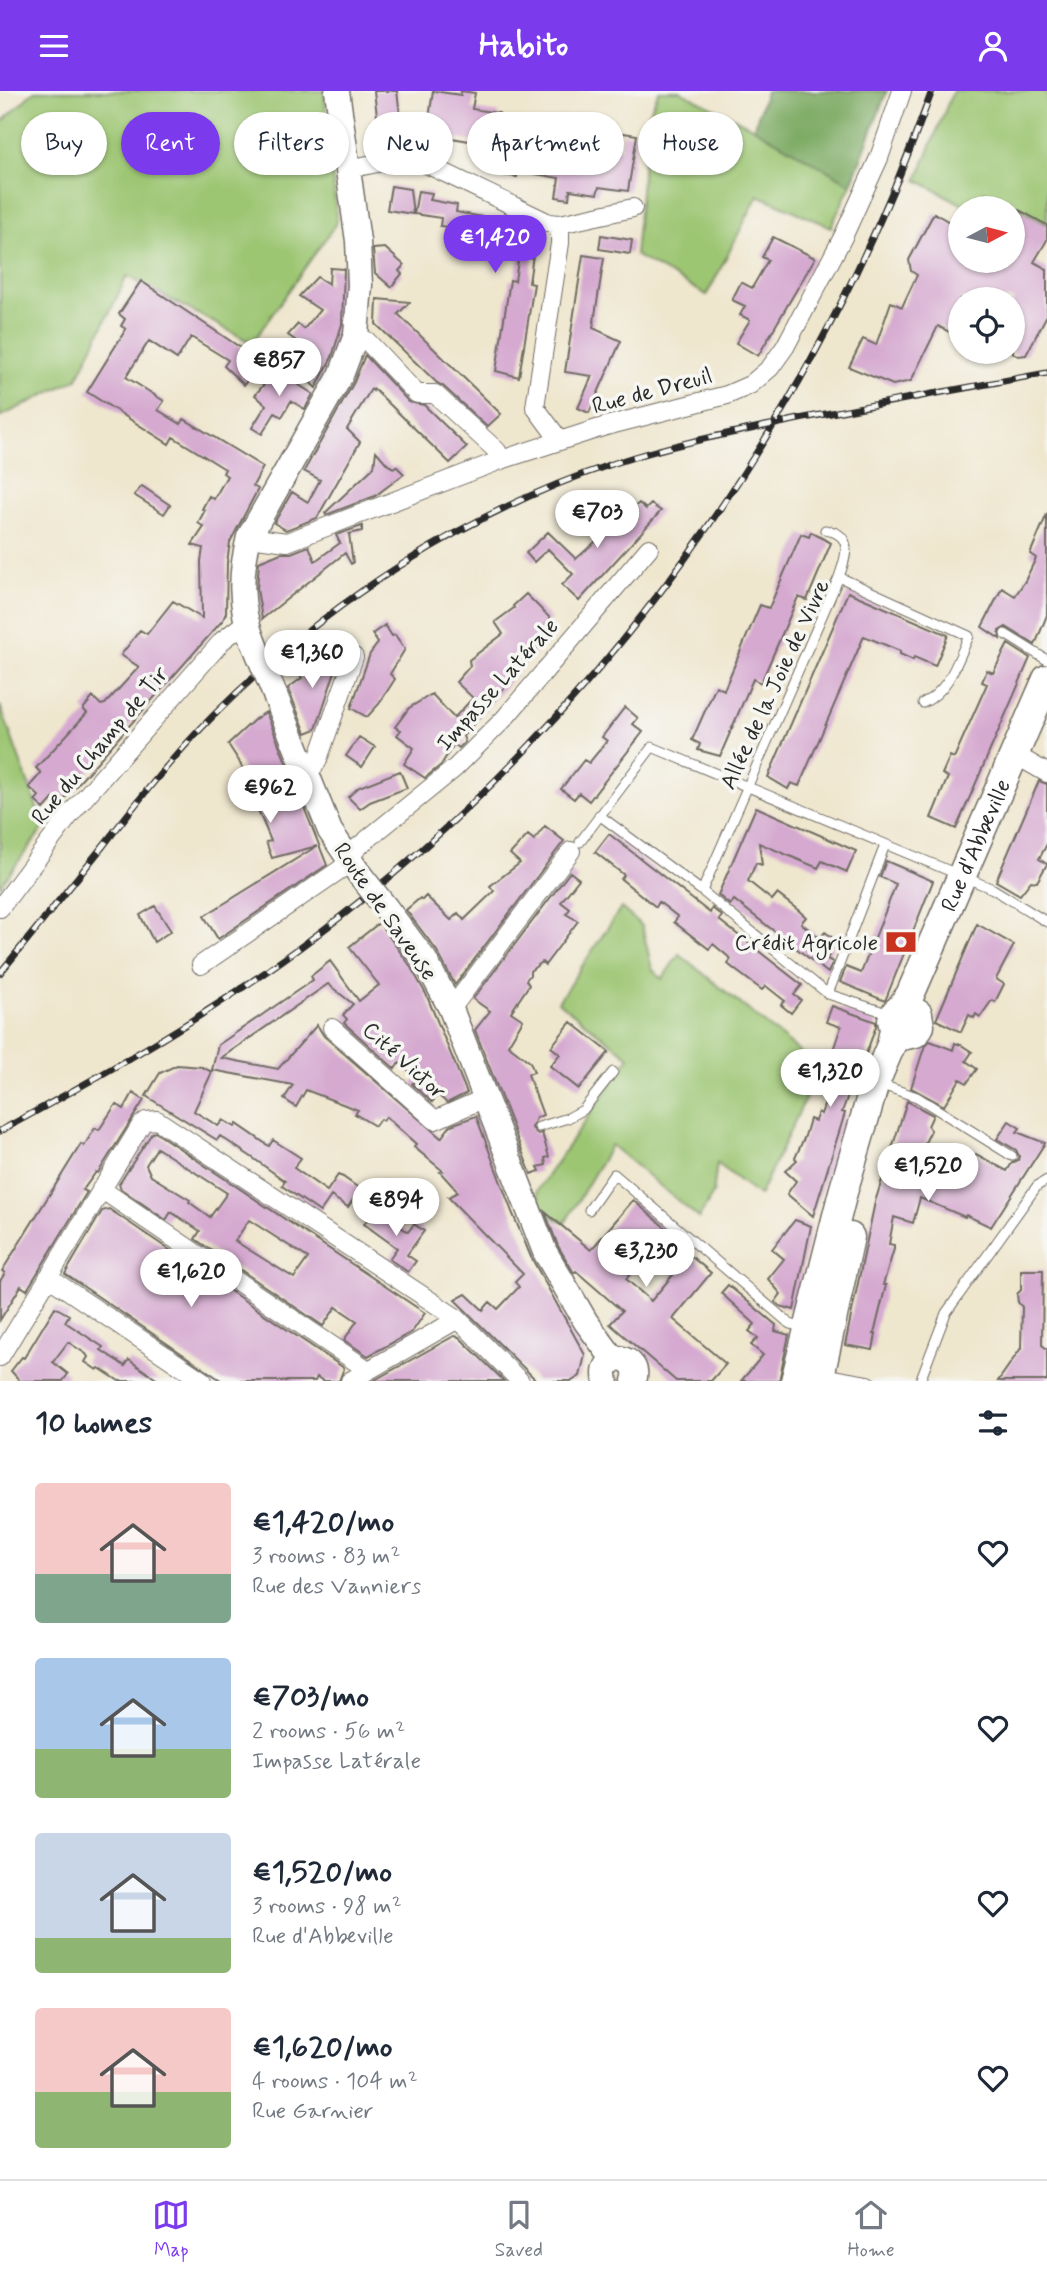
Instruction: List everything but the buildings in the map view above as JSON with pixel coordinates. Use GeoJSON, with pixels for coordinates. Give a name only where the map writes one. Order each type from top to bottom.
{"type":"FeatureCollection","features":[{"type":"Feature","properties":{"kind":"main road","name":"Route de Saveuse"},"geometry":{"type":"LineString","coordinates":[[337,91],[340,112]]}},
{"type":"Feature","properties":{"kind":"main road","name":"Route de Saveuse"},"geometry":{"type":"LineString","coordinates":[[349,175],[358,241],[360,285],[356,335],[341,375],[249,537],[242,564],[241,590],[249,632],[330,831],[425,960],[451,1009],[485,1098],[507,1136],[545,1252],[586,1322],[610,1370],[624,1359],[633,1365],[634,1381]]}},
{"type":"Feature","properties":{"kind":"main road","name":"Rue d'Abbeville"},"geometry":{"type":"LineString","coordinates":[[1027,761],[1047,679]]}},
{"type":"Feature","properties":{"kind":"main road","name":"Rue d'Abbeville"},"geometry":{"type":"LineString","coordinates":[[808,1376],[860,1191],[891,1045],[904,1021],[910,995],[1027,761],[1047,714]]}},
{"type":"Feature","properties":{"kind":"main road","name":"Rue d'Abbeville"},"geometry":{"type":"LineString","coordinates":[[808,1376],[813,1330],[851,1188],[883,1085]]}},
{"type":"Feature","properties":{"kind":"street","name":"Rue de Dreuil"},"geometry":{"type":"LineString","coordinates":[[249,537],[286,542],[501,460],[606,426],[727,395],[750,384],[770,368],[785,347],[848,227],[878,158],[902,91]]}},
{"type":"Feature","properties":{"kind":"street"},"geometry":{"type":"LineString","coordinates":[[349,169],[407,157],[416,159],[560,225],[633,208]]}},
{"type":"Feature","properties":{"kind":"street"},"geometry":{"type":"LineString","coordinates":[[559,442],[535,407],[560,243],[560,225]]}},
{"type":"Feature","properties":{"kind":"street"},"geometry":{"type":"LineString","coordinates":[[356,335],[367,341],[417,394],[435,394],[497,451],[501,460]]}},
{"type":"Feature","properties":{"kind":"street","name":"Impasse Latérale"},"geometry":{"type":"LineString","coordinates":[[201,965],[315,888],[355,868],[358,847],[455,768],[496,727],[649,548]]}},
{"type":"Feature","properties":{"kind":"street","name":"Rue du Champ de Tir"},"geometry":{"type":"LineString","coordinates":[[0,908],[87,793],[223,640],[249,632]]}},
{"type":"Feature","properties":{"kind":"street"},"geometry":{"type":"LineString","coordinates":[[307,775],[317,762],[354,657]]}},
{"type":"Feature","properties":{"kind":"street"},"geometry":{"type":"LineString","coordinates":[[451,1009],[575,847]]}},
{"type":"Feature","properties":{"kind":"street","name":"Cité Victor"},"geometry":{"type":"LineString","coordinates":[[332,1028],[435,1120],[485,1098]]}},
{"type":"Feature","properties":{"kind":"street"},"geometry":{"type":"LineString","coordinates":[[0,1357],[141,1125],[151,1119],[166,1124],[458,1319],[520,1381]]}},
{"type":"Feature","properties":{"kind":"street"},"geometry":{"type":"LineString","coordinates":[[101,1189],[368,1370]]}},
{"type":"Feature","properties":{"kind":"street"},"geometry":{"type":"LineString","coordinates":[[48,1277],[203,1381]]}},
{"type":"Feature","properties":{"kind":"street"},"geometry":{"type":"LineString","coordinates":[[350,1381],[458,1319]]}},
{"type":"Feature","properties":{"kind":"lane"},"geometry":{"type":"LineString","coordinates":[[825,530],[834,531],[844,539],[847,550],[839,577]]}},
{"type":"Feature","properties":{"kind":"lane","name":"Allée de la Joie de Vivre"},"geometry":{"type":"LineString","coordinates":[[702,891],[839,577],[969,636],[945,688],[923,703]]}},
{"type":"Feature","properties":{"kind":"lane"},"geometry":{"type":"LineString","coordinates":[[1005,634],[1047,660]]}},
{"type":"Feature","properties":{"kind":"lane"},"geometry":{"type":"LineString","coordinates":[[1027,761],[1047,695]]}},
{"type":"Feature","properties":{"kind":"lane"},"geometry":{"type":"LineString","coordinates":[[575,847],[652,747],[993,889],[1047,922]]}},
{"type":"Feature","properties":{"kind":"lane"},"geometry":{"type":"LineString","coordinates":[[599,815],[702,891],[828,994],[904,1021]]}},
{"type":"Feature","properties":{"kind":"lane"},"geometry":{"type":"LineString","coordinates":[[828,994],[886,845]]}},
{"type":"Feature","properties":{"kind":"lane"},"geometry":{"type":"LineString","coordinates":[[539,1127],[583,1110],[613,1072]]}},
{"type":"Feature","properties":{"kind":"lane"},"geometry":{"type":"LineString","coordinates":[[883,1085],[917,1097],[1012,1157]]}},
{"type":"Feature","properties":{"kind":"lane"},"geometry":{"type":"LineString","coordinates":[[589,1210],[614,1174],[790,1324],[813,1330]]}},
{"type":"Feature","properties":{"kind":"lane"},"geometry":{"type":"LineString","coordinates":[[920,1381],[946,1313],[1037,1186],[1047,1180]]}},
{"type":"Feature","properties":{"kind":"lane"},"geometry":{"type":"LineString","coordinates":[[808,1376],[870,1381]]}},
{"type":"Feature","properties":{"kind":"green space"},"geometry":{"type":"Polygon","coordinates":[[[34,91],[324,91],[326,112],[234,112],[234,175],[332,175],[337,222],[252,343],[127,276],[77,379],[0,417],[0,124],[34,91]]]}},
{"type":"Feature","properties":{"kind":"green space"},"geometry":{"type":"Polygon","coordinates":[[[659,91],[680,91],[722,112],[650,112],[659,91]]]}},
{"type":"Feature","properties":{"kind":"green space"},"geometry":{"type":"Polygon","coordinates":[[[766,91],[887,91],[851,184],[754,128],[766,91]]]}},
{"type":"Feature","properties":{"kind":"green space"},"geometry":{"type":"Polygon","coordinates":[[[953,91],[1047,91],[1047,224],[1026,213],[1026,196],[994,196],[984,191],[981,196],[948,197],[917,180],[953,91]]]}},
{"type":"Feature","properties":{"kind":"green space"},"geometry":{"type":"Polygon","coordinates":[[[743,122],[851,184],[831,227],[758,195],[707,295],[635,255],[642,175],[743,175],[743,122]]]}},
{"type":"Feature","properties":{"kind":"green space"},"geometry":{"type":"Polygon","coordinates":[[[0,705],[44,827],[0,886],[0,705]]]}},
{"type":"Feature","properties":{"kind":"green space"},"geometry":{"type":"Polygon","coordinates":[[[621,908],[642,926],[652,969],[662,979],[679,954],[820,1068],[759,1196],[717,1163],[713,1194],[699,1218],[611,1145],[565,1223],[542,1212],[537,1191],[629,1057],[558,1002],[621,908]]]}},
{"type":"Feature","properties":{"kind":"railway"},"geometry":{"type":"LineString","coordinates":[[0,1131],[82,1086],[202,1014],[318,934],[420,850],[516,759],[605,661],[686,557],[760,447],[826,333],[883,214],[932,91]]}},
{"type":"Feature","properties":{"kind":"railway"},"geometry":{"type":"LineString","coordinates":[[0,973],[156,779],[213,716],[302,636],[350,599],[451,535],[559,484],[660,450],[799,419],[1047,373]]}},
{"type":"Feature","properties":{"kind":"place","name":"Crédit Agricole"},"geometry":{"type":"Point","coordinates":[901,942]}}]}
